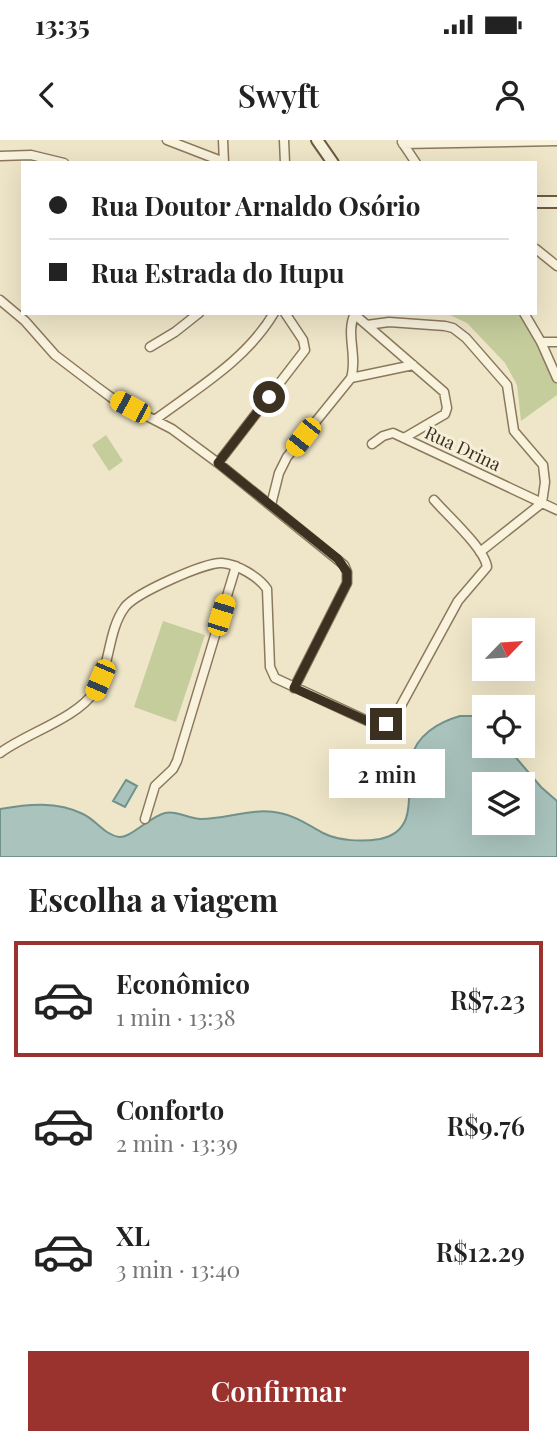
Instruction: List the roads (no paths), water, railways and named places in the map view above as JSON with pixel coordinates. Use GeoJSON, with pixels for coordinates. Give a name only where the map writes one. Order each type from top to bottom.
{"type":"FeatureCollection","features":[{"type":"Feature","properties":{"kind":"street"},"geometry":{"type":"LineString","coordinates":[[167,140],[221,161]]}},
{"type":"Feature","properties":{"kind":"street"},"geometry":{"type":"LineString","coordinates":[[223,140],[224,161]]}},
{"type":"Feature","properties":{"kind":"street"},"geometry":{"type":"LineString","coordinates":[[284,140],[285,161]]}},
{"type":"Feature","properties":{"kind":"street"},"geometry":{"type":"LineString","coordinates":[[317,140],[332,161]]}},
{"type":"Feature","properties":{"kind":"street"},"geometry":{"type":"LineString","coordinates":[[402,142],[557,141]]}},
{"type":"Feature","properties":{"kind":"street"},"geometry":{"type":"LineString","coordinates":[[402,142],[415,161]]}},
{"type":"Feature","properties":{"kind":"street"},"geometry":{"type":"LineString","coordinates":[[0,156],[31,155],[56,161]]}},
{"type":"Feature","properties":{"kind":"street"},"geometry":{"type":"LineString","coordinates":[[537,202],[557,202]]}},
{"type":"Feature","properties":{"kind":"street"},"geometry":{"type":"LineString","coordinates":[[537,250],[557,266]]}},
{"type":"Feature","properties":{"kind":"street"},"geometry":{"type":"LineString","coordinates":[[0,300],[24,321],[55,355],[112,398],[156,419],[218,463],[338,559],[347,572],[347,583],[294,688]]}},
{"type":"Feature","properties":{"kind":"street"},"geometry":{"type":"LineString","coordinates":[[150,347],[196,315]]}},
{"type":"Feature","properties":{"kind":"street"},"geometry":{"type":"LineString","coordinates":[[156,419],[243,355],[262,334],[273,315]]}},
{"type":"Feature","properties":{"kind":"street"},"geometry":{"type":"LineString","coordinates":[[218,463],[305,350],[303,340],[286,315]]}},
{"type":"Feature","properties":{"kind":"street"},"geometry":{"type":"LineString","coordinates":[[271,505],[279,473],[287,457],[351,378],[355,362],[350,324],[354,315]]}},
{"type":"Feature","properties":{"kind":"street"},"geometry":{"type":"LineString","coordinates":[[355,315],[439,386],[447,400],[447,408],[441,418],[404,438]]}},
{"type":"Feature","properties":{"kind":"street"},"geometry":{"type":"LineString","coordinates":[[525,315],[557,378]]}},
{"type":"Feature","properties":{"kind":"street"},"geometry":{"type":"LineString","coordinates":[[367,325],[389,322],[453,328],[466,338],[507,384],[514,431],[543,465],[545,482],[542,503],[480,552]]}},
{"type":"Feature","properties":{"kind":"street"},"geometry":{"type":"LineString","coordinates":[[541,342],[557,342]]}},
{"type":"Feature","properties":{"kind":"street"},"geometry":{"type":"LineString","coordinates":[[351,378],[413,365]]}},
{"type":"Feature","properties":{"kind":"street","name":"Rua Drina"},"geometry":{"type":"LineString","coordinates":[[372,444],[390,433],[557,510]]}},
{"type":"Feature","properties":{"kind":"street"},"geometry":{"type":"LineString","coordinates":[[0,753],[73,711],[94,693],[105,667],[118,620],[135,597],[214,564],[236,566],[264,584],[267,589],[270,667],[275,678],[374,724],[386,724],[398,711],[458,601],[487,567],[480,552],[434,500]]}},
{"type":"Feature","properties":{"kind":"street"},"geometry":{"type":"LineString","coordinates":[[145,818],[155,786],[173,769],[177,761],[236,566]]}},
{"type":"Feature","properties":{"kind":"water"},"geometry":{"type":"Polygon","coordinates":[[[460,716],[472,716],[472,758],[516,758],[528,772],[472,772],[472,835],[535,835],[535,780],[557,801],[557,857],[0,857],[0,809],[32,805],[53,805],[73,810],[119,837],[165,813],[201,819],[260,811],[291,816],[336,838],[358,841],[380,839],[393,834],[406,818],[411,759],[423,736],[437,726],[460,716]]]}},
{"type":"Feature","properties":{"kind":"water"},"geometry":{"type":"Polygon","coordinates":[[[126,780],[137,786],[125,807],[113,801],[126,780]]]}}]}
